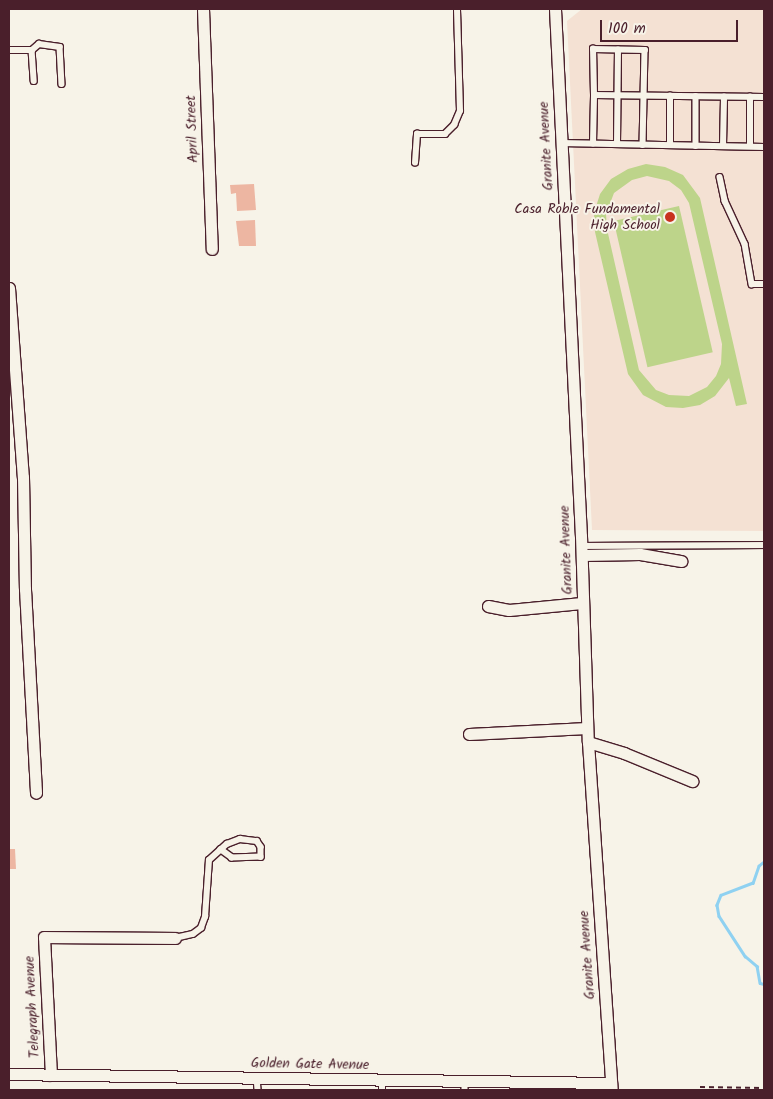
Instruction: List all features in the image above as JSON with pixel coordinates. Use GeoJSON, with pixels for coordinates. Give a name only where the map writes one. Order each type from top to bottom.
{"type":"FeatureCollection","features":[{"type":"Feature","properties":{"kind":"street","name":"April Street"},"geometry":{"type":"LineString","coordinates":[[202,9],[212,249]]}},
{"type":"Feature","properties":{"kind":"street","name":"Granite Avenue"},"geometry":{"type":"LineString","coordinates":[[555,9],[582,550],[587,728],[611,1086]]}},
{"type":"Feature","properties":{"kind":"street"},"geometry":{"type":"LineString","coordinates":[[9,288],[23,477],[25,590],[36,793]]}},
{"type":"Feature","properties":{"kind":"street"},"geometry":{"type":"LineString","coordinates":[[582,550],[640,554],[681,561]]}},
{"type":"Feature","properties":{"kind":"street"},"geometry":{"type":"LineString","coordinates":[[488,606],[509,610],[582,602]]}},
{"type":"Feature","properties":{"kind":"street"},"geometry":{"type":"LineString","coordinates":[[469,734],[587,728]]}},
{"type":"Feature","properties":{"kind":"street"},"geometry":{"type":"LineString","coordinates":[[588,742],[624,753],[692,781]]}},
{"type":"Feature","properties":{"kind":"street","name":"Telegraph Avenue"},"geometry":{"type":"LineString","coordinates":[[51,1075],[44,937],[175,938]]}},
{"type":"Feature","properties":{"kind":"street","name":"Golden Gate Avenue"},"geometry":{"type":"LineString","coordinates":[[9,1074],[257,1078],[382,1085],[611,1086]]}},
{"type":"Feature","properties":{"kind":"lane"},"geometry":{"type":"LineString","coordinates":[[415,163],[417,134],[445,134],[454,125],[460,111],[457,9]]}},
{"type":"Feature","properties":{"kind":"lane"},"geometry":{"type":"LineString","coordinates":[[9,50],[32,50],[40,44],[60,47],[62,84]]}},
{"type":"Feature","properties":{"kind":"lane"},"geometry":{"type":"LineString","coordinates":[[593,144],[594,94],[592,49],[644,50],[642,145]]}},
{"type":"Feature","properties":{"kind":"lane"},"geometry":{"type":"LineString","coordinates":[[32,50],[34,81]]}},
{"type":"Feature","properties":{"kind":"lane"},"geometry":{"type":"LineString","coordinates":[[616,144],[618,50]]}},
{"type":"Feature","properties":{"kind":"lane"},"geometry":{"type":"LineString","coordinates":[[594,94],[764,97]]}},
{"type":"Feature","properties":{"kind":"lane"},"geometry":{"type":"LineString","coordinates":[[670,96],[670,145]]}},
{"type":"Feature","properties":{"kind":"lane"},"geometry":{"type":"LineString","coordinates":[[696,96],[696,146]]}},
{"type":"Feature","properties":{"kind":"lane"},"geometry":{"type":"LineString","coordinates":[[723,146],[724,96]]}},
{"type":"Feature","properties":{"kind":"lane"},"geometry":{"type":"LineString","coordinates":[[750,97],[750,146]]}},
{"type":"Feature","properties":{"kind":"lane"},"geometry":{"type":"LineString","coordinates":[[561,143],[764,146]]}},
{"type":"Feature","properties":{"kind":"lane"},"geometry":{"type":"LineString","coordinates":[[720,176],[725,201],[744,244],[752,284],[764,284]]}},
{"type":"Feature","properties":{"kind":"lane"},"geometry":{"type":"LineString","coordinates":[[582,550],[764,545]]}},
{"type":"Feature","properties":{"kind":"lane"},"geometry":{"type":"LineString","coordinates":[[175,938],[193,934],[201,928],[205,917],[209,860],[220,850],[234,841],[249,839],[261,847],[261,857],[232,858],[220,850]]}},
{"type":"Feature","properties":{"kind":"lane"},"geometry":{"type":"LineString","coordinates":[[257,1078],[258,1090]]}},
{"type":"Feature","properties":{"kind":"path"},"geometry":{"type":"LineString","coordinates":[[700,1087],[764,1088]]}},
{"type":"Feature","properties":{"kind":"shaded area","name":"Casa Roble Fundamental High School"},"geometry":{"type":"Polygon","coordinates":[[[582,9],[764,10],[764,531],[592,530],[567,21],[582,9]]]}},
{"type":"Feature","properties":{"kind":"green space"},"geometry":{"type":"Polygon","coordinates":[[[646,164],[665,167],[683,175],[700,198],[747,404],[736,406],[729,378],[715,396],[700,405],[683,408],[666,407],[643,395],[628,374],[595,232],[594,213],[600,194],[611,179],[628,169],[646,164]],[[647,176],[632,180],[614,193],[606,214],[607,229],[639,370],[656,390],[669,395],[689,396],[707,387],[716,376],[721,364],[722,344],[689,203],[681,190],[669,181],[647,176]]]}},
{"type":"Feature","properties":{"kind":"green space"},"geometry":{"type":"Polygon","coordinates":[[[679,206],[713,352],[647,367],[614,221],[679,206]]]}},
{"type":"Feature","properties":{"kind":"building"},"geometry":{"type":"Polygon","coordinates":[[[254,184],[256,210],[237,211],[236,193],[231,194],[230,185],[254,184]]]}},
{"type":"Feature","properties":{"kind":"building"},"geometry":{"type":"Polygon","coordinates":[[[255,220],[256,246],[239,246],[236,221],[255,220]]]}},
{"type":"Feature","properties":{"kind":"building"},"geometry":{"type":"Polygon","coordinates":[[[9,849],[15,849],[16,869],[9,869],[9,849]]]}},
{"type":"Feature","properties":{"kind":"waterway"},"geometry":{"type":"LineString","coordinates":[[764,862],[759,866],[753,883],[721,895],[717,905],[719,916],[745,956],[757,966],[760,983],[764,984]]}},
{"type":"Feature","properties":{"kind":"place","name":"Casa Roble Fundamental High School"},"geometry":{"type":"Point","coordinates":[670,217]}}]}
